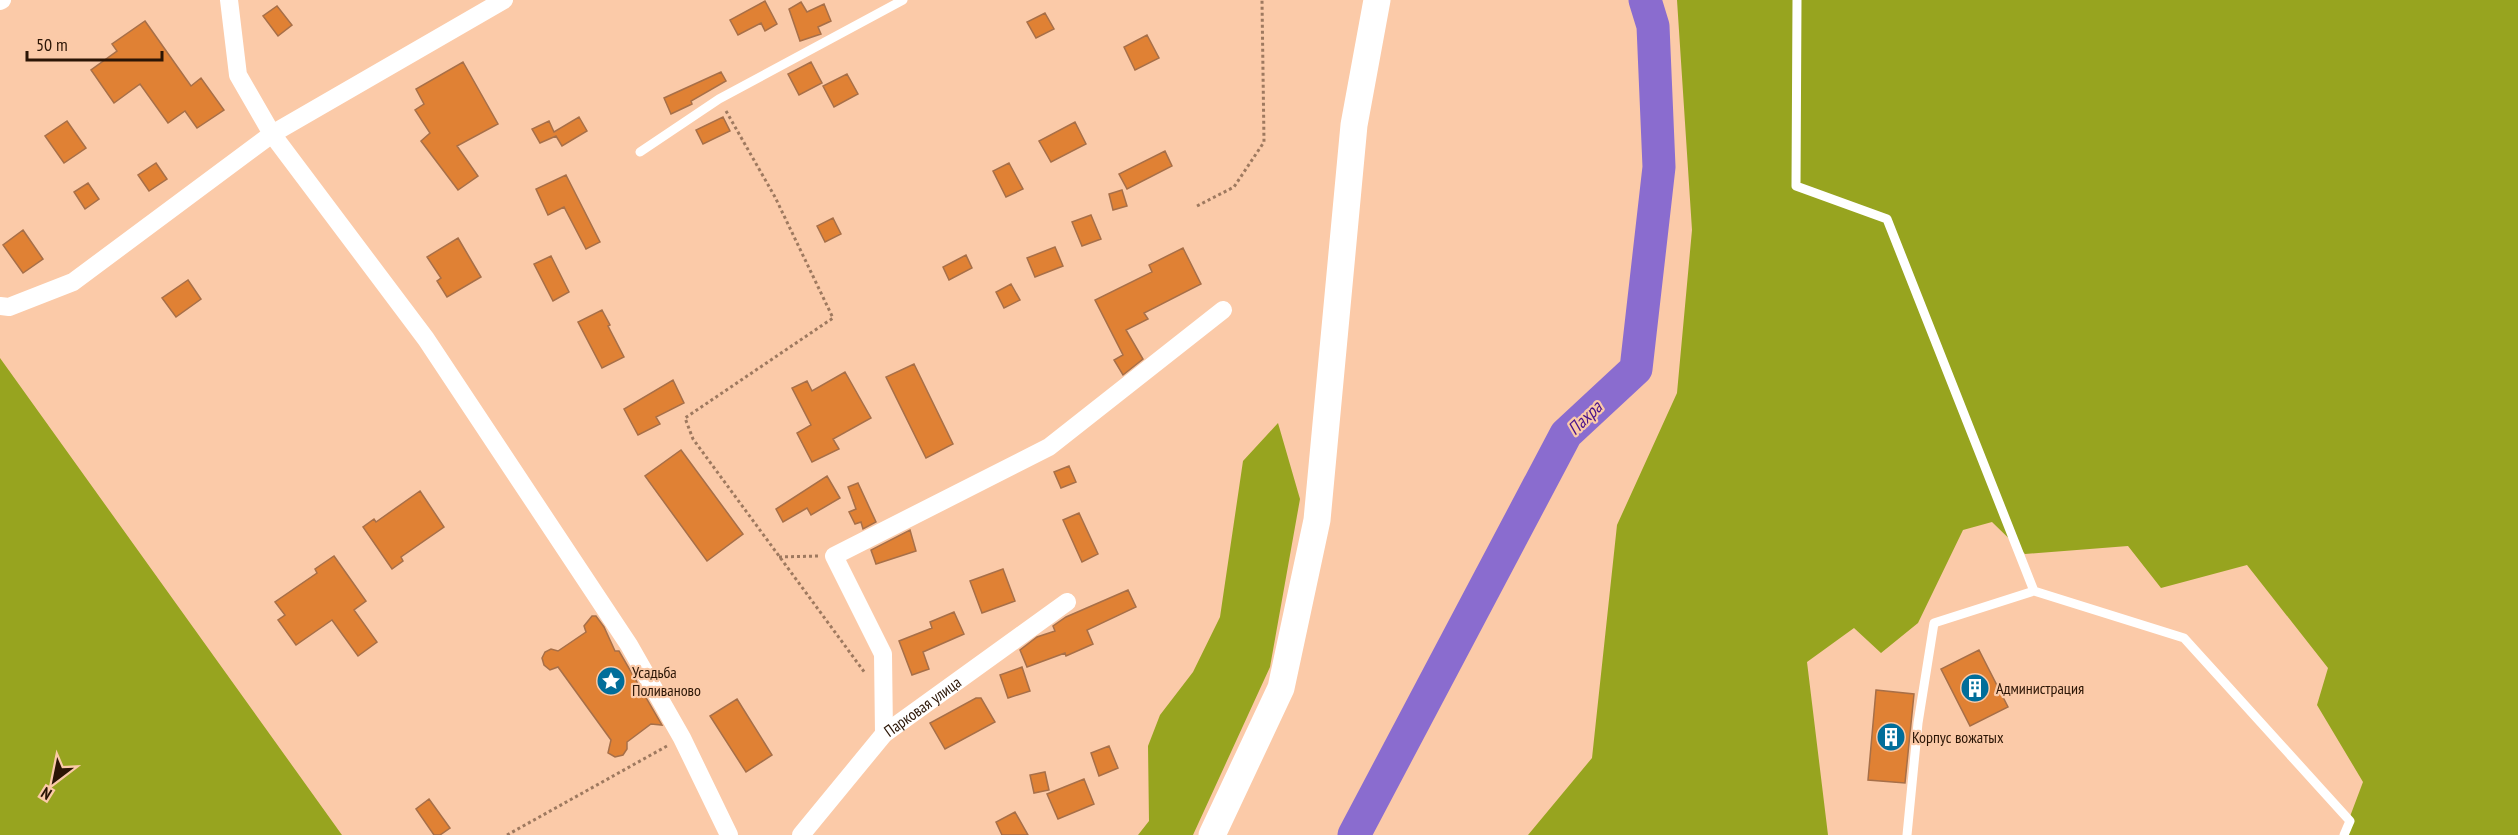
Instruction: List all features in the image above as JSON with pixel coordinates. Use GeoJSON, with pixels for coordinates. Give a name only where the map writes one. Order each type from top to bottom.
{"type":"FeatureCollection","features":[{"type":"Feature","properties":{"kind":"street"},"geometry":{"type":"LineString","coordinates":[[229,0],[238,75],[272,134],[426,339],[628,645],[682,738],[729,835]]}},
{"type":"Feature","properties":{"kind":"street"},"geometry":{"type":"LineString","coordinates":[[0,306],[9,307],[73,282],[272,134],[504,0]]}},
{"type":"Feature","properties":{"kind":"street"},"geometry":{"type":"LineString","coordinates":[[1212,835],[1281,688],[1317,520],[1354,125],[1377,0]]}},
{"type":"Feature","properties":{"kind":"street"},"geometry":{"type":"LineString","coordinates":[[884,734],[883,654],[834,556],[1049,447],[1223,310]]}},
{"type":"Feature","properties":{"kind":"street","name":"Парковая улица"},"geometry":{"type":"LineString","coordinates":[[801,835],[884,734],[1067,602]]}},
{"type":"Feature","properties":{"kind":"lane"},"geometry":{"type":"LineString","coordinates":[[640,152],[719,99],[903,0]]}},
{"type":"Feature","properties":{"kind":"lane"},"geometry":{"type":"LineString","coordinates":[[1797,0],[1796,186],[1887,219],[2034,591]]}},
{"type":"Feature","properties":{"kind":"lane"},"geometry":{"type":"LineString","coordinates":[[1907,835],[1918,723],[1934,622],[2034,591],[2184,638],[2350,821],[2344,835]]}},
{"type":"Feature","properties":{"kind":"path"},"geometry":{"type":"LineString","coordinates":[[1197,206],[1234,187],[1264,142],[1262,0]]}},
{"type":"Feature","properties":{"kind":"path"},"geometry":{"type":"LineString","coordinates":[[719,99],[775,197],[833,318],[685,418],[693,439],[884,698]]}},
{"type":"Feature","properties":{"kind":"path"},"geometry":{"type":"LineString","coordinates":[[778,557],[834,556]]}},
{"type":"Feature","properties":{"kind":"path"},"geometry":{"type":"LineString","coordinates":[[507,835],[682,738]]}},
{"type":"Feature","properties":{"kind":"green space"},"geometry":{"type":"Polygon","coordinates":[[[1677,0],[2518,0],[2518,835],[2343,835],[2363,782],[2317,705],[2328,668],[2247,565],[2161,588],[2128,546],[2025,554],[1992,522],[1963,530],[1918,623],[1881,653],[1854,628],[1807,662],[1828,835],[1528,835],[1592,758],[1617,525],[1677,393],[1692,230],[1677,0]]]}},
{"type":"Feature","properties":{"kind":"green space"},"geometry":{"type":"Polygon","coordinates":[[[0,358],[342,835],[0,835],[0,358]]]}},
{"type":"Feature","properties":{"kind":"green space"},"geometry":{"type":"Polygon","coordinates":[[[1278,423],[1300,499],[1270,667],[1193,835],[1138,835],[1149,821],[1148,746],[1160,715],[1193,672],[1220,617],[1243,461],[1278,423]]]}},
{"type":"Feature","properties":{"kind":"building"},"geometry":{"type":"Polygon","coordinates":[[[765,1],[777,24],[765,31],[761,23],[738,35],[730,20],[765,1]]]}},
{"type":"Feature","properties":{"kind":"building"},"geometry":{"type":"Polygon","coordinates":[[[801,2],[807,12],[824,4],[831,21],[818,27],[821,34],[800,41],[789,9],[801,2]]]}},
{"type":"Feature","properties":{"kind":"building"},"geometry":{"type":"Polygon","coordinates":[[[277,6],[292,25],[278,36],[263,16],[277,6]]]}},
{"type":"Feature","properties":{"kind":"building"},"geometry":{"type":"Polygon","coordinates":[[[1045,13],[1054,29],[1036,38],[1027,22],[1045,13]]]}},
{"type":"Feature","properties":{"kind":"building"},"geometry":{"type":"Polygon","coordinates":[[[145,21],[191,86],[201,78],[224,110],[197,128],[185,111],[168,123],[140,84],[114,103],[91,70],[117,51],[112,44],[145,21]]]}},
{"type":"Feature","properties":{"kind":"building"},"geometry":{"type":"Polygon","coordinates":[[[1147,35],[1159,58],[1135,70],[1124,47],[1147,35]]]}},
{"type":"Feature","properties":{"kind":"building"},"geometry":{"type":"Polygon","coordinates":[[[463,62],[498,124],[457,146],[478,176],[458,190],[421,141],[430,133],[415,110],[424,104],[416,89],[463,62]]]}},
{"type":"Feature","properties":{"kind":"building"},"geometry":{"type":"Polygon","coordinates":[[[811,62],[822,83],[799,95],[788,74],[811,62]]]}},
{"type":"Feature","properties":{"kind":"building"},"geometry":{"type":"Polygon","coordinates":[[[721,72],[726,81],[691,101],[692,104],[671,114],[664,98],[721,72]]]}},
{"type":"Feature","properties":{"kind":"building"},"geometry":{"type":"Polygon","coordinates":[[[847,74],[858,94],[834,107],[823,86],[847,74]]]}},
{"type":"Feature","properties":{"kind":"building"},"geometry":{"type":"Polygon","coordinates":[[[579,117],[587,131],[562,146],[556,136],[540,143],[532,129],[549,121],[554,132],[579,117]]]}},
{"type":"Feature","properties":{"kind":"building"},"geometry":{"type":"Polygon","coordinates":[[[723,117],[730,131],[703,144],[696,130],[723,117]]]}},
{"type":"Feature","properties":{"kind":"building"},"geometry":{"type":"Polygon","coordinates":[[[67,121],[86,148],[64,163],[45,136],[67,121]]]}},
{"type":"Feature","properties":{"kind":"building"},"geometry":{"type":"Polygon","coordinates":[[[1075,122],[1086,144],[1051,162],[1039,141],[1075,122]]]}},
{"type":"Feature","properties":{"kind":"building"},"geometry":{"type":"Polygon","coordinates":[[[1165,151],[1172,166],[1127,189],[1119,174],[1165,151]]]}},
{"type":"Feature","properties":{"kind":"building"},"geometry":{"type":"Polygon","coordinates":[[[156,163],[167,179],[149,191],[138,175],[156,163]]]}},
{"type":"Feature","properties":{"kind":"building"},"geometry":{"type":"Polygon","coordinates":[[[1009,163],[1023,189],[1006,197],[993,171],[1009,163]]]}},
{"type":"Feature","properties":{"kind":"building"},"geometry":{"type":"Polygon","coordinates":[[[566,175],[600,242],[586,249],[564,207],[548,215],[536,189],[566,175]]]}},
{"type":"Feature","properties":{"kind":"building"},"geometry":{"type":"Polygon","coordinates":[[[88,183],[99,199],[85,209],[74,192],[88,183]]]}},
{"type":"Feature","properties":{"kind":"building"},"geometry":{"type":"Polygon","coordinates":[[[1122,190],[1127,206],[1113,210],[1109,194],[1122,190]]]}},
{"type":"Feature","properties":{"kind":"building"},"geometry":{"type":"Polygon","coordinates":[[[1091,215],[1101,239],[1082,246],[1072,222],[1091,215]]]}},
{"type":"Feature","properties":{"kind":"building"},"geometry":{"type":"Polygon","coordinates":[[[833,218],[841,234],[825,242],[817,226],[833,218]]]}},
{"type":"Feature","properties":{"kind":"building"},"geometry":{"type":"Polygon","coordinates":[[[23,230],[43,259],[23,273],[3,245],[23,230]]]}},
{"type":"Feature","properties":{"kind":"building"},"geometry":{"type":"Polygon","coordinates":[[[458,238],[481,277],[447,297],[437,281],[441,278],[427,257],[458,238]]]}},
{"type":"Feature","properties":{"kind":"building"},"geometry":{"type":"Polygon","coordinates":[[[1055,247],[1063,266],[1035,277],[1027,258],[1055,247]]]}},
{"type":"Feature","properties":{"kind":"building"},"geometry":{"type":"Polygon","coordinates":[[[1183,248],[1201,284],[1144,313],[1148,319],[1126,330],[1143,359],[1123,375],[1114,360],[1123,355],[1095,300],[1152,272],[1149,265],[1183,248]]]}},
{"type":"Feature","properties":{"kind":"building"},"geometry":{"type":"Polygon","coordinates":[[[966,255],[972,268],[949,280],[943,267],[966,255]]]}},
{"type":"Feature","properties":{"kind":"building"},"geometry":{"type":"Polygon","coordinates":[[[551,256],[569,292],[553,301],[534,264],[551,256]]]}},
{"type":"Feature","properties":{"kind":"building"},"geometry":{"type":"Polygon","coordinates":[[[188,280],[201,299],[176,317],[162,298],[188,280]]]}},
{"type":"Feature","properties":{"kind":"building"},"geometry":{"type":"Polygon","coordinates":[[[1011,284],[1020,300],[1004,308],[996,292],[1011,284]]]}},
{"type":"Feature","properties":{"kind":"building"},"geometry":{"type":"Polygon","coordinates":[[[602,310],[624,357],[602,368],[578,322],[602,310]]]}},
{"type":"Feature","properties":{"kind":"building"},"geometry":{"type":"Polygon","coordinates":[[[914,364],[953,444],[926,458],[886,377],[914,364]]]}},
{"type":"Feature","properties":{"kind":"building"},"geometry":{"type":"Polygon","coordinates":[[[845,372],[871,418],[833,439],[839,449],[812,462],[797,433],[811,425],[792,388],[807,381],[812,391],[845,372]]]}},
{"type":"Feature","properties":{"kind":"building"},"geometry":{"type":"Polygon","coordinates":[[[673,380],[684,403],[656,417],[660,424],[638,435],[624,409],[673,380]]]}},
{"type":"Feature","properties":{"kind":"building"},"geometry":{"type":"Polygon","coordinates":[[[681,450],[743,534],[707,561],[645,476],[681,450]]]}},
{"type":"Feature","properties":{"kind":"building"},"geometry":{"type":"Polygon","coordinates":[[[1069,466],[1076,482],[1061,488],[1054,472],[1069,466]]]}},
{"type":"Feature","properties":{"kind":"building"},"geometry":{"type":"Polygon","coordinates":[[[827,476],[840,498],[811,515],[807,508],[783,522],[776,509],[827,476]]]}},
{"type":"Feature","properties":{"kind":"building"},"geometry":{"type":"Polygon","coordinates":[[[858,483],[876,522],[863,529],[861,522],[855,524],[849,512],[856,509],[848,487],[858,483]]]}},
{"type":"Feature","properties":{"kind":"building"},"geometry":{"type":"Polygon","coordinates":[[[420,491],[444,527],[401,557],[403,561],[392,569],[363,527],[374,519],[376,522],[420,491]]]}},
{"type":"Feature","properties":{"kind":"building"},"geometry":{"type":"Polygon","coordinates":[[[1079,513],[1098,554],[1082,562],[1063,520],[1079,513]]]}},
{"type":"Feature","properties":{"kind":"building"},"geometry":{"type":"Polygon","coordinates":[[[910,530],[916,551],[876,564],[871,550],[910,530]]]}},
{"type":"Feature","properties":{"kind":"building"},"geometry":{"type":"Polygon","coordinates":[[[334,556],[366,601],[354,610],[377,642],[358,656],[332,620],[296,645],[278,620],[285,615],[275,602],[317,573],[315,569],[334,556]]]}},
{"type":"Feature","properties":{"kind":"building"},"geometry":{"type":"Polygon","coordinates":[[[1003,569],[1015,601],[982,613],[970,581],[1003,569]]]}},
{"type":"Feature","properties":{"kind":"building"},"geometry":{"type":"Polygon","coordinates":[[[1128,590],[1136,607],[1087,630],[1093,644],[1066,656],[1065,653],[1027,667],[1020,650],[1037,637],[1055,631],[1053,626],[1066,617],[1128,590]]]}},
{"type":"Feature","properties":{"kind":"building"},"geometry":{"type":"Polygon","coordinates":[[[954,612],[964,634],[923,652],[929,669],[912,675],[899,641],[932,628],[930,622],[954,612]]]}},
{"type":"Feature","properties":{"kind":"building"},"geometry":{"type":"Polygon","coordinates":[[[592,616],[596,616],[604,627],[615,651],[619,651],[662,725],[651,724],[627,742],[627,749],[623,755],[615,757],[608,753],[611,740],[558,667],[550,670],[544,665],[542,658],[545,652],[551,649],[558,651],[586,632],[584,626],[592,616]]]}},
{"type":"Feature","properties":{"kind":"building","name":"Администрация"},"geometry":{"type":"Polygon","coordinates":[[[1979,650],[2008,707],[1970,726],[1941,669],[1979,650]]]}},
{"type":"Feature","properties":{"kind":"building"},"geometry":{"type":"Polygon","coordinates":[[[1022,667],[1030,691],[1008,698],[1000,675],[1022,667]]]}},
{"type":"Feature","properties":{"kind":"building","name":"Корпус вожатых"},"geometry":{"type":"Polygon","coordinates":[[[1876,690],[1914,694],[1905,783],[1868,780],[1876,690]]]}},
{"type":"Feature","properties":{"kind":"building"},"geometry":{"type":"Polygon","coordinates":[[[976,698],[981,698],[995,722],[945,749],[930,723],[976,698]]]}},
{"type":"Feature","properties":{"kind":"building"},"geometry":{"type":"Polygon","coordinates":[[[737,699],[772,755],[746,772],[710,716],[737,699]]]}},
{"type":"Feature","properties":{"kind":"building"},"geometry":{"type":"Polygon","coordinates":[[[1109,746],[1118,768],[1099,776],[1091,753],[1109,746]]]}},
{"type":"Feature","properties":{"kind":"building"},"geometry":{"type":"Polygon","coordinates":[[[1045,772],[1049,790],[1034,793],[1030,775],[1045,772]]]}},
{"type":"Feature","properties":{"kind":"building"},"geometry":{"type":"Polygon","coordinates":[[[1084,779],[1094,804],[1058,819],[1047,794],[1084,779]]]}},
{"type":"Feature","properties":{"kind":"building"},"geometry":{"type":"Polygon","coordinates":[[[429,799],[450,828],[440,835],[434,835],[416,809],[429,799]]]}},
{"type":"Feature","properties":{"kind":"building"},"geometry":{"type":"Polygon","coordinates":[[[1015,812],[1028,835],[1002,835],[996,822],[1015,812]]]}},
{"type":"Feature","properties":{"kind":"waterway","name":"Пахра"},"geometry":{"type":"LineString","coordinates":[[1354,835],[1566,434],[1636,369],[1659,167],[1653,26],[1645,0]]}},
{"type":"Feature","properties":{"kind":"place","name":"Усадьба Поливаново"},"geometry":{"type":"Point","coordinates":[611,681]}},
{"type":"Feature","properties":{"kind":"place","name":"Администрация"},"geometry":{"type":"Point","coordinates":[1975,688]}},
{"type":"Feature","properties":{"kind":"place","name":"Корпус вожатых"},"geometry":{"type":"Point","coordinates":[1891,737]}}]}
